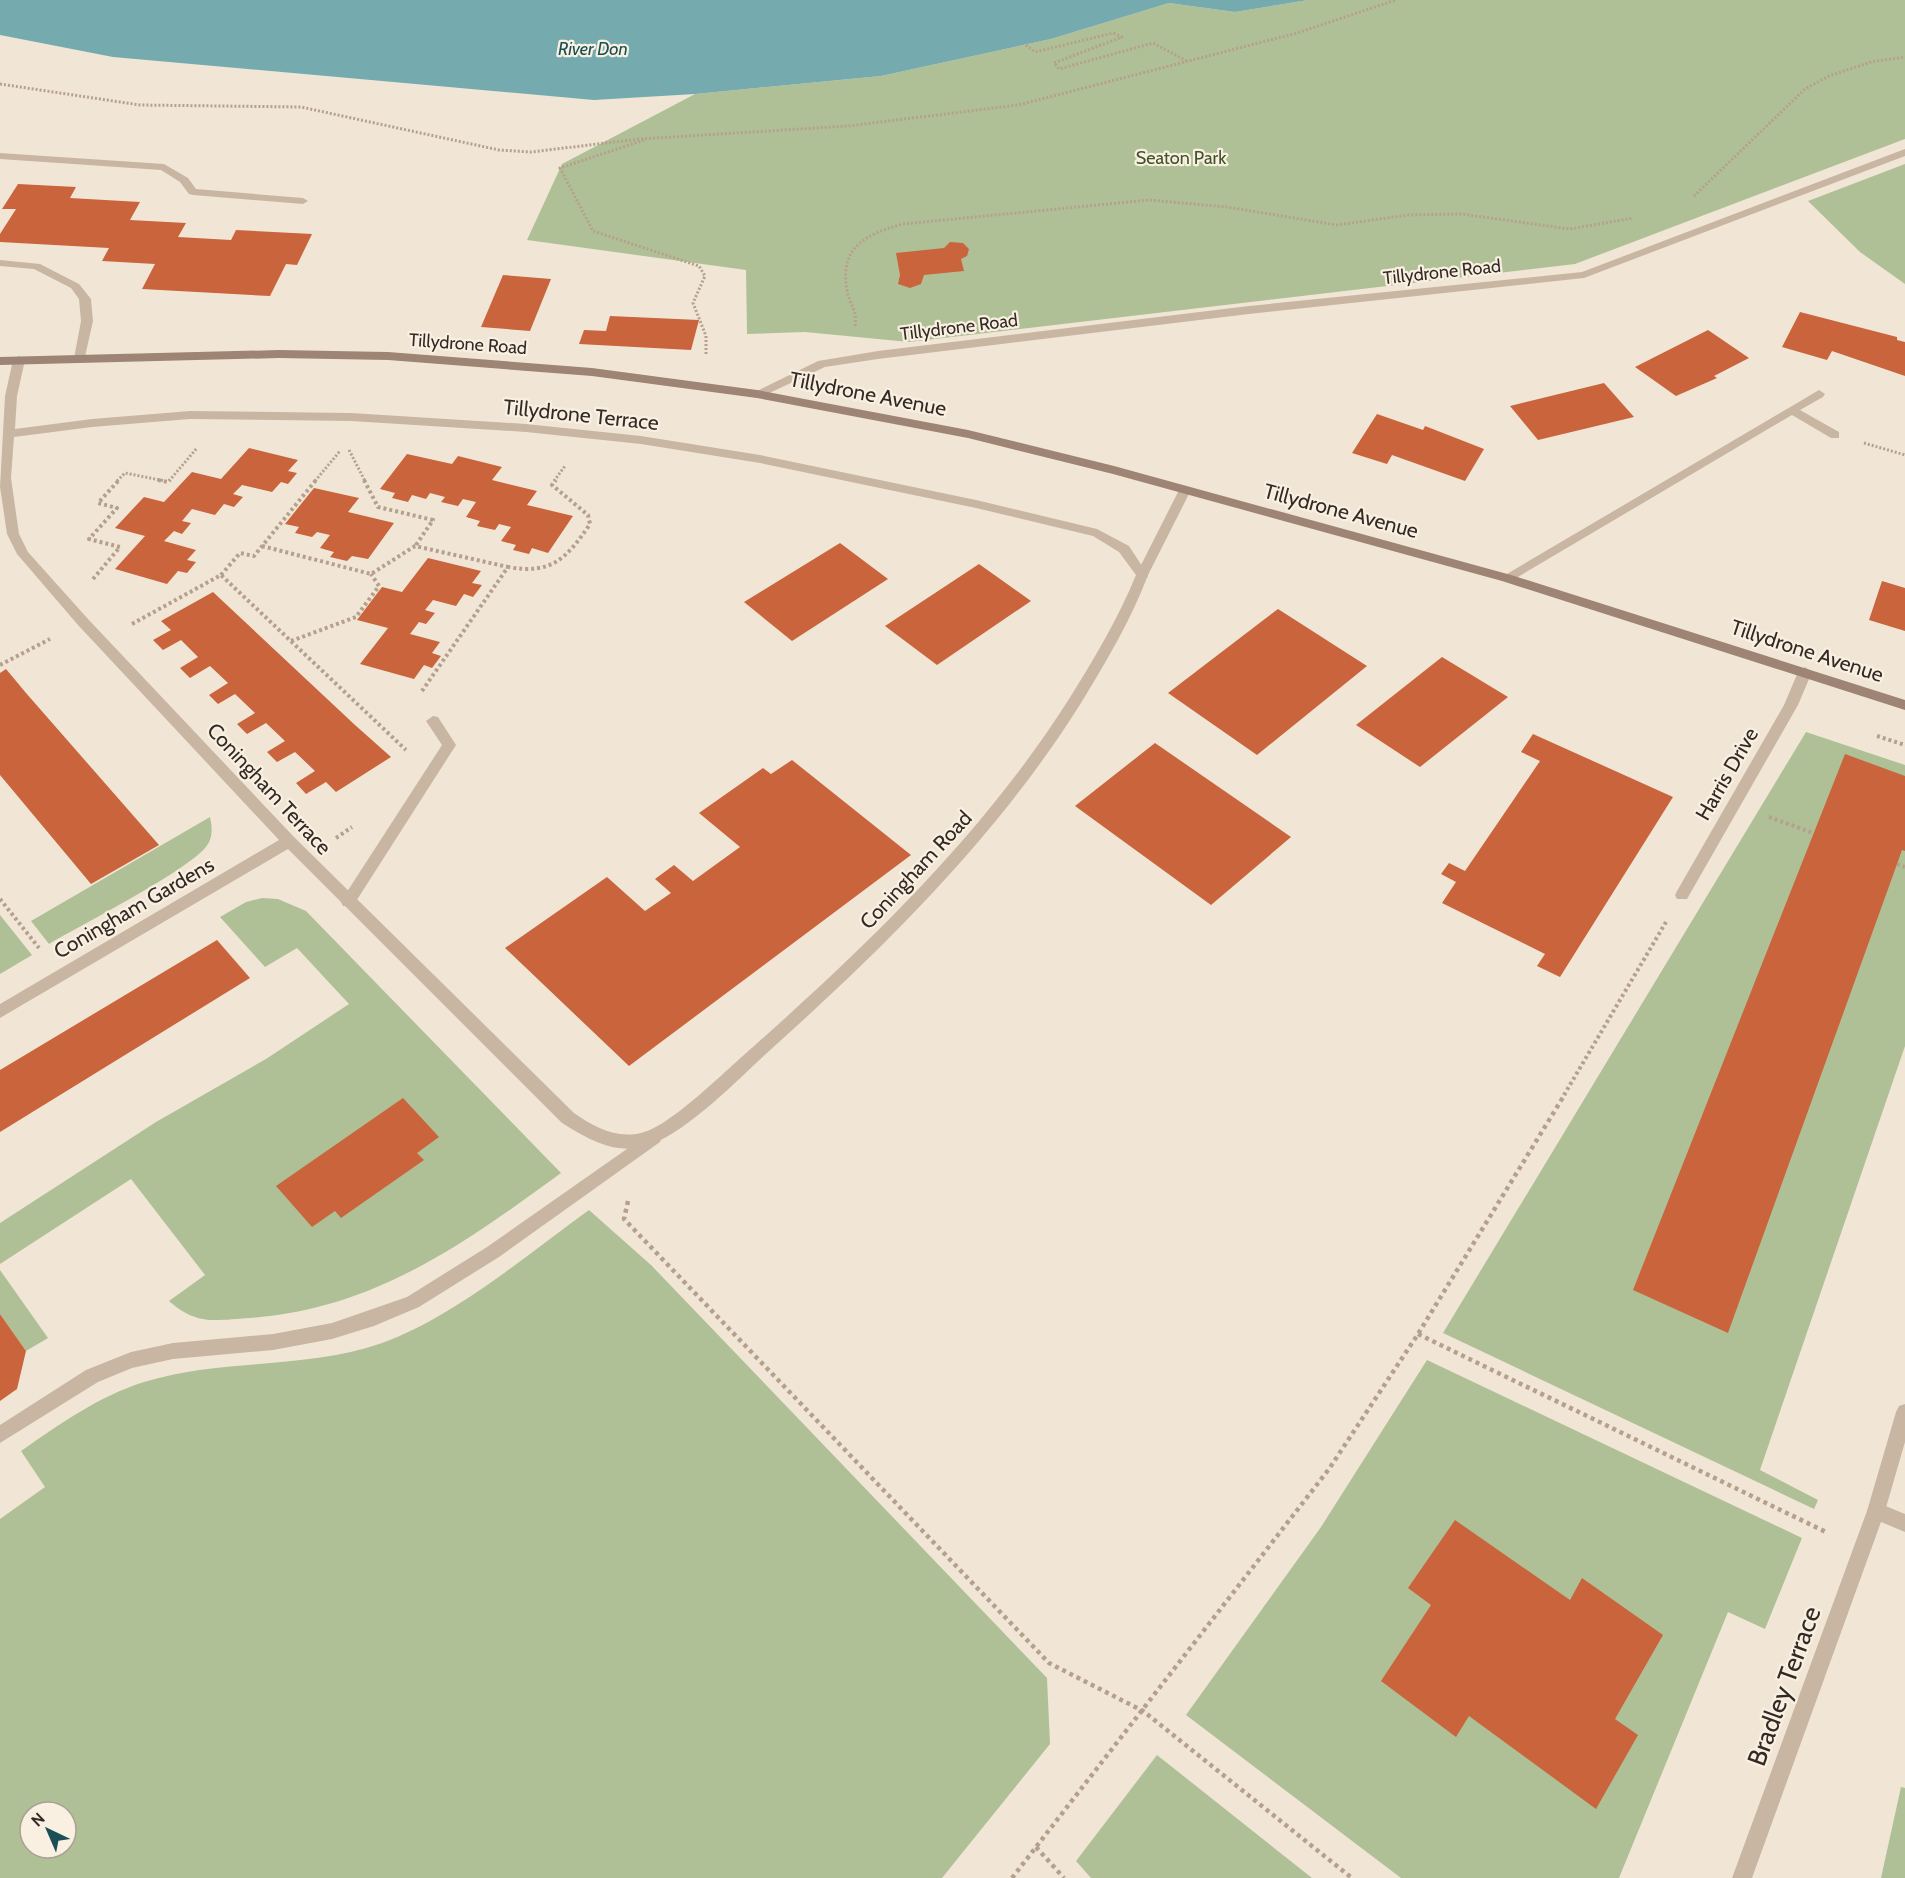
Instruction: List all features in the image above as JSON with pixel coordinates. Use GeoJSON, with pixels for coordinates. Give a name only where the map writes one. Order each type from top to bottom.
{"type":"FeatureCollection","features":[{"type":"Feature","properties":{"kind":"main road","name":"Tillydrone Road"},"geometry":{"type":"LineString","coordinates":[[0,361],[279,354],[388,356],[592,372],[757,394]]}},
{"type":"Feature","properties":{"kind":"main road","name":"Tillydrone Avenue"},"geometry":{"type":"LineString","coordinates":[[757,394],[968,434],[1185,490],[1506,578],[1905,705]]}},
{"type":"Feature","properties":{"kind":"street","name":"Tillydrone Road"},"geometry":{"type":"LineString","coordinates":[[757,394],[822,364],[890,353],[1225,312],[1584,275],[1905,152]]}},
{"type":"Feature","properties":{"kind":"street"},"geometry":{"type":"LineString","coordinates":[[0,156],[164,166],[184,180],[193,192],[303,201]]}},
{"type":"Feature","properties":{"kind":"street"},"geometry":{"type":"LineString","coordinates":[[0,263],[36,266],[75,286],[85,299],[87,321],[80,358]]}},
{"type":"Feature","properties":{"kind":"street","name":"Coningham Terrace"},"geometry":{"type":"LineString","coordinates":[[19,360],[11,396],[5,478],[6,537],[289,842],[568,1118],[589,1132],[608,1140],[630,1143],[654,1137]]}},
{"type":"Feature","properties":{"kind":"street"},"geometry":{"type":"LineString","coordinates":[[1506,578],[1819,394]]}},
{"type":"Feature","properties":{"kind":"street"},"geometry":{"type":"LineString","coordinates":[[1793,411],[1835,435]]}},
{"type":"Feature","properties":{"kind":"street","name":"Tillydrone Terrace"},"geometry":{"type":"LineString","coordinates":[[10,434],[143,418],[225,415],[351,417],[587,434],[750,457],[987,507],[1097,533],[1120,543],[1133,556],[1142,575]]}},
{"type":"Feature","properties":{"kind":"street","name":"Coningham Road"},"geometry":{"type":"LineString","coordinates":[[0,1436],[92,1376],[131,1360],[173,1351],[273,1342],[332,1331],[374,1318],[413,1302],[493,1252],[696,1107],[885,936],[977,838],[1022,782],[1060,727],[1117,629],[1185,490]]}},
{"type":"Feature","properties":{"kind":"street","name":"Harris Drive"},"geometry":{"type":"LineString","coordinates":[[1682,895],[1791,705],[1805,672]]}},
{"type":"Feature","properties":{"kind":"street"},"geometry":{"type":"LineString","coordinates":[[348,902],[449,745],[433,721]]}},
{"type":"Feature","properties":{"kind":"street","name":"Coningham Gardens"},"geometry":{"type":"LineString","coordinates":[[0,1011],[289,842]]}},
{"type":"Feature","properties":{"kind":"street","name":"Bradley Terrace"},"geometry":{"type":"LineString","coordinates":[[1742,1878],[1876,1511],[1905,1412]]}},
{"type":"Feature","properties":{"kind":"street"},"geometry":{"type":"LineString","coordinates":[[1876,1511],[1905,1523]]}},
{"type":"Feature","properties":{"kind":"path"},"geometry":{"type":"LineString","coordinates":[[0,84],[140,105],[302,107],[499,150],[531,152],[647,139],[848,126],[1018,105],[1297,33],[1396,0]]}},
{"type":"Feature","properties":{"kind":"path"},"geometry":{"type":"LineString","coordinates":[[1026,45],[1035,52],[1113,33],[1122,36],[1054,63],[1059,69],[1154,42],[1187,62]]}},
{"type":"Feature","properties":{"kind":"path"},"geometry":{"type":"LineString","coordinates":[[1691,198],[1804,89],[1829,76],[1871,62],[1905,57]]}},
{"type":"Feature","properties":{"kind":"path"},"geometry":{"type":"LineString","coordinates":[[647,139],[561,168],[592,231],[699,266],[705,276],[693,303],[709,348],[694,385]]}},
{"type":"Feature","properties":{"kind":"path"},"geometry":{"type":"LineString","coordinates":[[822,364],[853,338],[857,315],[847,292],[845,269],[855,245],[875,232],[903,224],[1149,200],[1227,207],[1337,225],[1408,215],[1461,214],[1516,224],[1570,229],[1636,218]]}},
{"type":"Feature","properties":{"kind":"path"},"geometry":{"type":"LineString","coordinates":[[69,607],[120,547],[89,539],[117,508],[98,503],[125,473],[168,483],[225,415]]}},
{"type":"Feature","properties":{"kind":"path"},"geometry":{"type":"LineString","coordinates":[[415,546],[516,569],[559,561],[567,556],[590,524],[588,515],[552,485],[587,434]]}},
{"type":"Feature","properties":{"kind":"path"},"geometry":{"type":"LineString","coordinates":[[1835,435],[1905,455]]}},
{"type":"Feature","properties":{"kind":"path"},"geometry":{"type":"LineString","coordinates":[[101,641],[222,575],[240,553],[254,556],[346,444],[378,507],[433,520],[415,546],[371,574]]}},
{"type":"Feature","properties":{"kind":"path"},"geometry":{"type":"LineString","coordinates":[[262,546],[371,574],[379,586],[356,617],[291,641]]}},
{"type":"Feature","properties":{"kind":"path"},"geometry":{"type":"LineString","coordinates":[[415,700],[508,567]]}},
{"type":"Feature","properties":{"kind":"path"},"geometry":{"type":"LineString","coordinates":[[222,575],[411,754]]}},
{"type":"Feature","properties":{"kind":"path"},"geometry":{"type":"LineString","coordinates":[[0,665],[83,622]]}},
{"type":"Feature","properties":{"kind":"path"},"geometry":{"type":"LineString","coordinates":[[390,735],[396,727]]}},
{"type":"Feature","properties":{"kind":"path"},"geometry":{"type":"LineString","coordinates":[[1735,804],[1813,833]]}},
{"type":"Feature","properties":{"kind":"path"},"geometry":{"type":"LineString","coordinates":[[304,857],[356,824]]}},
{"type":"Feature","properties":{"kind":"path"},"geometry":{"type":"LineString","coordinates":[[1897,864],[1905,867]]}},
{"type":"Feature","properties":{"kind":"path"},"geometry":{"type":"LineString","coordinates":[[1012,1878],[1329,1469],[1418,1334],[1532,1150],[1682,895]]}},
{"type":"Feature","properties":{"kind":"path"},"geometry":{"type":"LineString","coordinates":[[0,899],[61,975]]}},
{"type":"Feature","properties":{"kind":"path"},"geometry":{"type":"LineString","coordinates":[[629,1198],[624,1220],[1049,1663],[1143,1711],[1352,1878]]}},
{"type":"Feature","properties":{"kind":"path"},"geometry":{"type":"LineString","coordinates":[[1418,1334],[1862,1550]]}},
{"type":"Feature","properties":{"kind":"path"},"geometry":{"type":"LineString","coordinates":[[1036,1847],[1064,1878]]}},
{"type":"Feature","properties":{"kind":"green space","name":"Seaton Park"},"geometry":{"type":"Polygon","coordinates":[[[1308,0],[1905,0],[1905,139],[1575,264],[909,342],[805,332],[747,334],[746,270],[527,240],[562,164],[695,94],[881,76],[1051,39],[1169,3],[1235,12],[1308,0]]]}},
{"type":"Feature","properties":{"kind":"green space"},"geometry":{"type":"Polygon","coordinates":[[[1905,164],[1905,284],[1860,252],[1808,201],[1905,164]]]}},
{"type":"Feature","properties":{"kind":"green space"},"geometry":{"type":"Polygon","coordinates":[[[1806,732],[1905,765],[1905,1046],[1760,1470],[1818,1500],[1814,1509],[1443,1333],[1806,732]]]}},
{"type":"Feature","properties":{"kind":"green space"},"geometry":{"type":"Polygon","coordinates":[[[210,817],[212,827],[208,844],[181,867],[134,896],[49,944],[31,921],[210,817]]]}},
{"type":"Feature","properties":{"kind":"green space"},"geometry":{"type":"Polygon","coordinates":[[[262,898],[278,899],[306,911],[561,1173],[453,1248],[416,1269],[337,1302],[295,1312],[250,1318],[207,1320],[179,1309],[169,1301],[205,1275],[131,1179],[0,1264],[0,1223],[156,1122],[266,1059],[349,1004],[297,948],[265,967],[220,917],[246,902],[262,898]]]}},
{"type":"Feature","properties":{"kind":"green space"},"geometry":{"type":"Polygon","coordinates":[[[0,915],[32,955],[0,974],[0,915]]]}},
{"type":"Feature","properties":{"kind":"green space"},"geometry":{"type":"Polygon","coordinates":[[[589,1210],[651,1265],[1047,1678],[1050,1744],[942,1878],[0,1878],[0,1519],[45,1487],[21,1451],[96,1403],[144,1382],[203,1370],[323,1357],[382,1343],[436,1318],[515,1265],[589,1210]]]}},
{"type":"Feature","properties":{"kind":"green space"},"geometry":{"type":"Polygon","coordinates":[[[0,1270],[48,1338],[26,1351],[0,1314],[0,1270]]]}},
{"type":"Feature","properties":{"kind":"green space"},"geometry":{"type":"Polygon","coordinates":[[[1427,1360],[1802,1538],[1765,1629],[1728,1612],[1619,1878],[1401,1878],[1186,1715],[1321,1527],[1427,1360]]]}},
{"type":"Feature","properties":{"kind":"green space"},"geometry":{"type":"Polygon","coordinates":[[[1157,1755],[1312,1878],[1091,1878],[1076,1861],[1157,1755]]]}},
{"type":"Feature","properties":{"kind":"green space"},"geometry":{"type":"Polygon","coordinates":[[[1901,1787],[1905,1788],[1905,1878],[1881,1878],[1901,1787]]]}},
{"type":"Feature","properties":{"kind":"water","name":"River Don"},"geometry":{"type":"Polygon","coordinates":[[[0,0],[1308,0],[1235,12],[1169,3],[1051,39],[881,76],[695,94],[594,100],[113,57],[0,35],[0,0]]]}},
{"type":"Feature","properties":{"kind":"building"},"geometry":{"type":"Polygon","coordinates":[[[18,184],[76,187],[70,198],[140,202],[130,220],[186,223],[178,237],[231,240],[236,230],[312,234],[297,265],[286,264],[270,296],[142,289],[155,264],[102,261],[109,248],[0,242],[0,234],[16,209],[2,209],[18,184]]]}},
{"type":"Feature","properties":{"kind":"building"},"geometry":{"type":"Polygon","coordinates":[[[950,242],[963,243],[969,249],[967,256],[961,259],[964,271],[924,275],[921,284],[910,288],[898,284],[900,275],[896,253],[944,248],[950,242]]]}},
{"type":"Feature","properties":{"kind":"building"},"geometry":{"type":"Polygon","coordinates":[[[503,275],[551,279],[530,331],[481,327],[503,275]]]}},
{"type":"Feature","properties":{"kind":"building"},"geometry":{"type":"Polygon","coordinates":[[[1800,312],[1897,337],[1897,340],[1905,342],[1905,376],[1832,351],[1827,360],[1782,347],[1800,312]]]}},
{"type":"Feature","properties":{"kind":"building"},"geometry":{"type":"Polygon","coordinates":[[[610,316],[699,320],[691,350],[579,344],[584,330],[606,331],[610,316]]]}},
{"type":"Feature","properties":{"kind":"building"},"geometry":{"type":"Polygon","coordinates":[[[1708,330],[1749,358],[1714,376],[1717,378],[1676,396],[1635,367],[1708,330]]]}},
{"type":"Feature","properties":{"kind":"building"},"geometry":{"type":"Polygon","coordinates":[[[1604,383],[1634,417],[1538,440],[1510,406],[1604,383]]]}},
{"type":"Feature","properties":{"kind":"building"},"geometry":{"type":"Polygon","coordinates":[[[1377,414],[1423,430],[1425,426],[1484,449],[1465,481],[1392,455],[1387,464],[1352,453],[1377,414]]]}},
{"type":"Feature","properties":{"kind":"building"},"geometry":{"type":"Polygon","coordinates":[[[249,448],[298,460],[288,471],[297,473],[288,484],[281,482],[272,492],[242,485],[233,494],[243,497],[234,507],[224,504],[215,515],[192,509],[182,521],[191,523],[182,534],[174,531],[164,541],[196,550],[187,560],[196,562],[187,573],[178,571],[167,584],[115,569],[145,536],[115,528],[144,497],[164,502],[192,472],[221,479],[249,448]]]}},
{"type":"Feature","properties":{"kind":"building"},"geometry":{"type":"Polygon","coordinates":[[[407,454],[452,464],[458,456],[502,467],[492,480],[537,491],[527,505],[573,516],[548,553],[532,548],[529,554],[513,550],[516,545],[501,541],[511,527],[499,524],[495,530],[477,526],[480,521],[466,517],[476,502],[463,499],[458,506],[441,502],[445,497],[430,493],[426,499],[412,495],[408,502],[392,498],[395,493],[380,489],[407,454]]]}},
{"type":"Feature","properties":{"kind":"building"},"geometry":{"type":"Polygon","coordinates":[[[314,488],[359,498],[348,512],[394,523],[368,559],[352,556],[347,561],[330,557],[334,552],[320,548],[330,535],[317,532],[312,537],[295,533],[299,527],[285,524],[314,488]]]}},
{"type":"Feature","properties":{"kind":"building"},"geometry":{"type":"Polygon","coordinates":[[[840,543],[888,579],[792,641],[744,602],[840,543]]]}},
{"type":"Feature","properties":{"kind":"building"},"geometry":{"type":"Polygon","coordinates":[[[428,558],[481,571],[472,583],[482,585],[473,597],[464,594],[456,606],[433,600],[425,610],[435,613],[426,624],[419,622],[410,634],[440,642],[432,653],[441,656],[432,668],[424,665],[414,679],[360,664],[388,628],[357,620],[382,587],[402,592],[428,558]]]}},
{"type":"Feature","properties":{"kind":"building"},"geometry":{"type":"Polygon","coordinates":[[[979,564],[1031,601],[937,665],[885,626],[979,564]]]}},
{"type":"Feature","properties":{"kind":"building"},"geometry":{"type":"Polygon","coordinates":[[[1882,581],[1905,588],[1905,631],[1869,620],[1882,581]]]}},
{"type":"Feature","properties":{"kind":"building"},"geometry":{"type":"Polygon","coordinates":[[[213,592],[391,757],[336,792],[326,782],[306,794],[296,783],[315,771],[295,752],[277,762],[267,752],[285,741],[266,723],[247,734],[237,724],[255,713],[235,694],[218,704],[209,695],[228,683],[210,666],[190,678],[180,668],[198,657],[181,640],[163,650],[153,640],[171,630],[161,621],[213,592]]]}},
{"type":"Feature","properties":{"kind":"building"},"geometry":{"type":"Polygon","coordinates":[[[1278,609],[1367,666],[1257,755],[1168,693],[1278,609]]]}},
{"type":"Feature","properties":{"kind":"building"},"geometry":{"type":"Polygon","coordinates":[[[1442,657],[1508,697],[1420,767],[1356,725],[1442,657]]]}},
{"type":"Feature","properties":{"kind":"building"},"geometry":{"type":"Polygon","coordinates":[[[6,669],[159,845],[91,884],[0,775],[0,673],[6,669]]]}},
{"type":"Feature","properties":{"kind":"building"},"geometry":{"type":"Polygon","coordinates":[[[1533,734],[1673,797],[1560,977],[1537,966],[1545,954],[1442,903],[1456,882],[1441,874],[1449,863],[1465,871],[1540,761],[1521,752],[1533,734]]]}},
{"type":"Feature","properties":{"kind":"building"},"geometry":{"type":"Polygon","coordinates":[[[1155,743],[1291,837],[1211,905],[1075,806],[1155,743]]]}},
{"type":"Feature","properties":{"kind":"building"},"geometry":{"type":"Polygon","coordinates":[[[1845,754],[1905,776],[1905,851],[1902,850],[1728,1333],[1633,1290],[1845,754]]]}},
{"type":"Feature","properties":{"kind":"building"},"geometry":{"type":"Polygon","coordinates":[[[792,760],[911,855],[629,1066],[505,948],[607,877],[645,911],[671,893],[655,879],[674,865],[693,881],[740,847],[699,813],[763,768],[771,774],[792,760]]]}},
{"type":"Feature","properties":{"kind":"building"},"geometry":{"type":"Polygon","coordinates":[[[217,940],[250,978],[0,1132],[0,1070],[217,940]]]}},
{"type":"Feature","properties":{"kind":"building"},"geometry":{"type":"Polygon","coordinates":[[[403,1098],[439,1137],[417,1153],[424,1160],[341,1218],[335,1211],[312,1227],[276,1186],[403,1098]]]}},
{"type":"Feature","properties":{"kind":"building"},"geometry":{"type":"Polygon","coordinates":[[[0,1314],[26,1351],[17,1389],[0,1401],[0,1314]]]}},
{"type":"Feature","properties":{"kind":"building"},"geometry":{"type":"Polygon","coordinates":[[[1455,1520],[1570,1600],[1582,1578],[1663,1635],[1615,1719],[1638,1735],[1596,1809],[1469,1716],[1456,1737],[1381,1681],[1431,1605],[1408,1588],[1455,1520]]]}}]}
